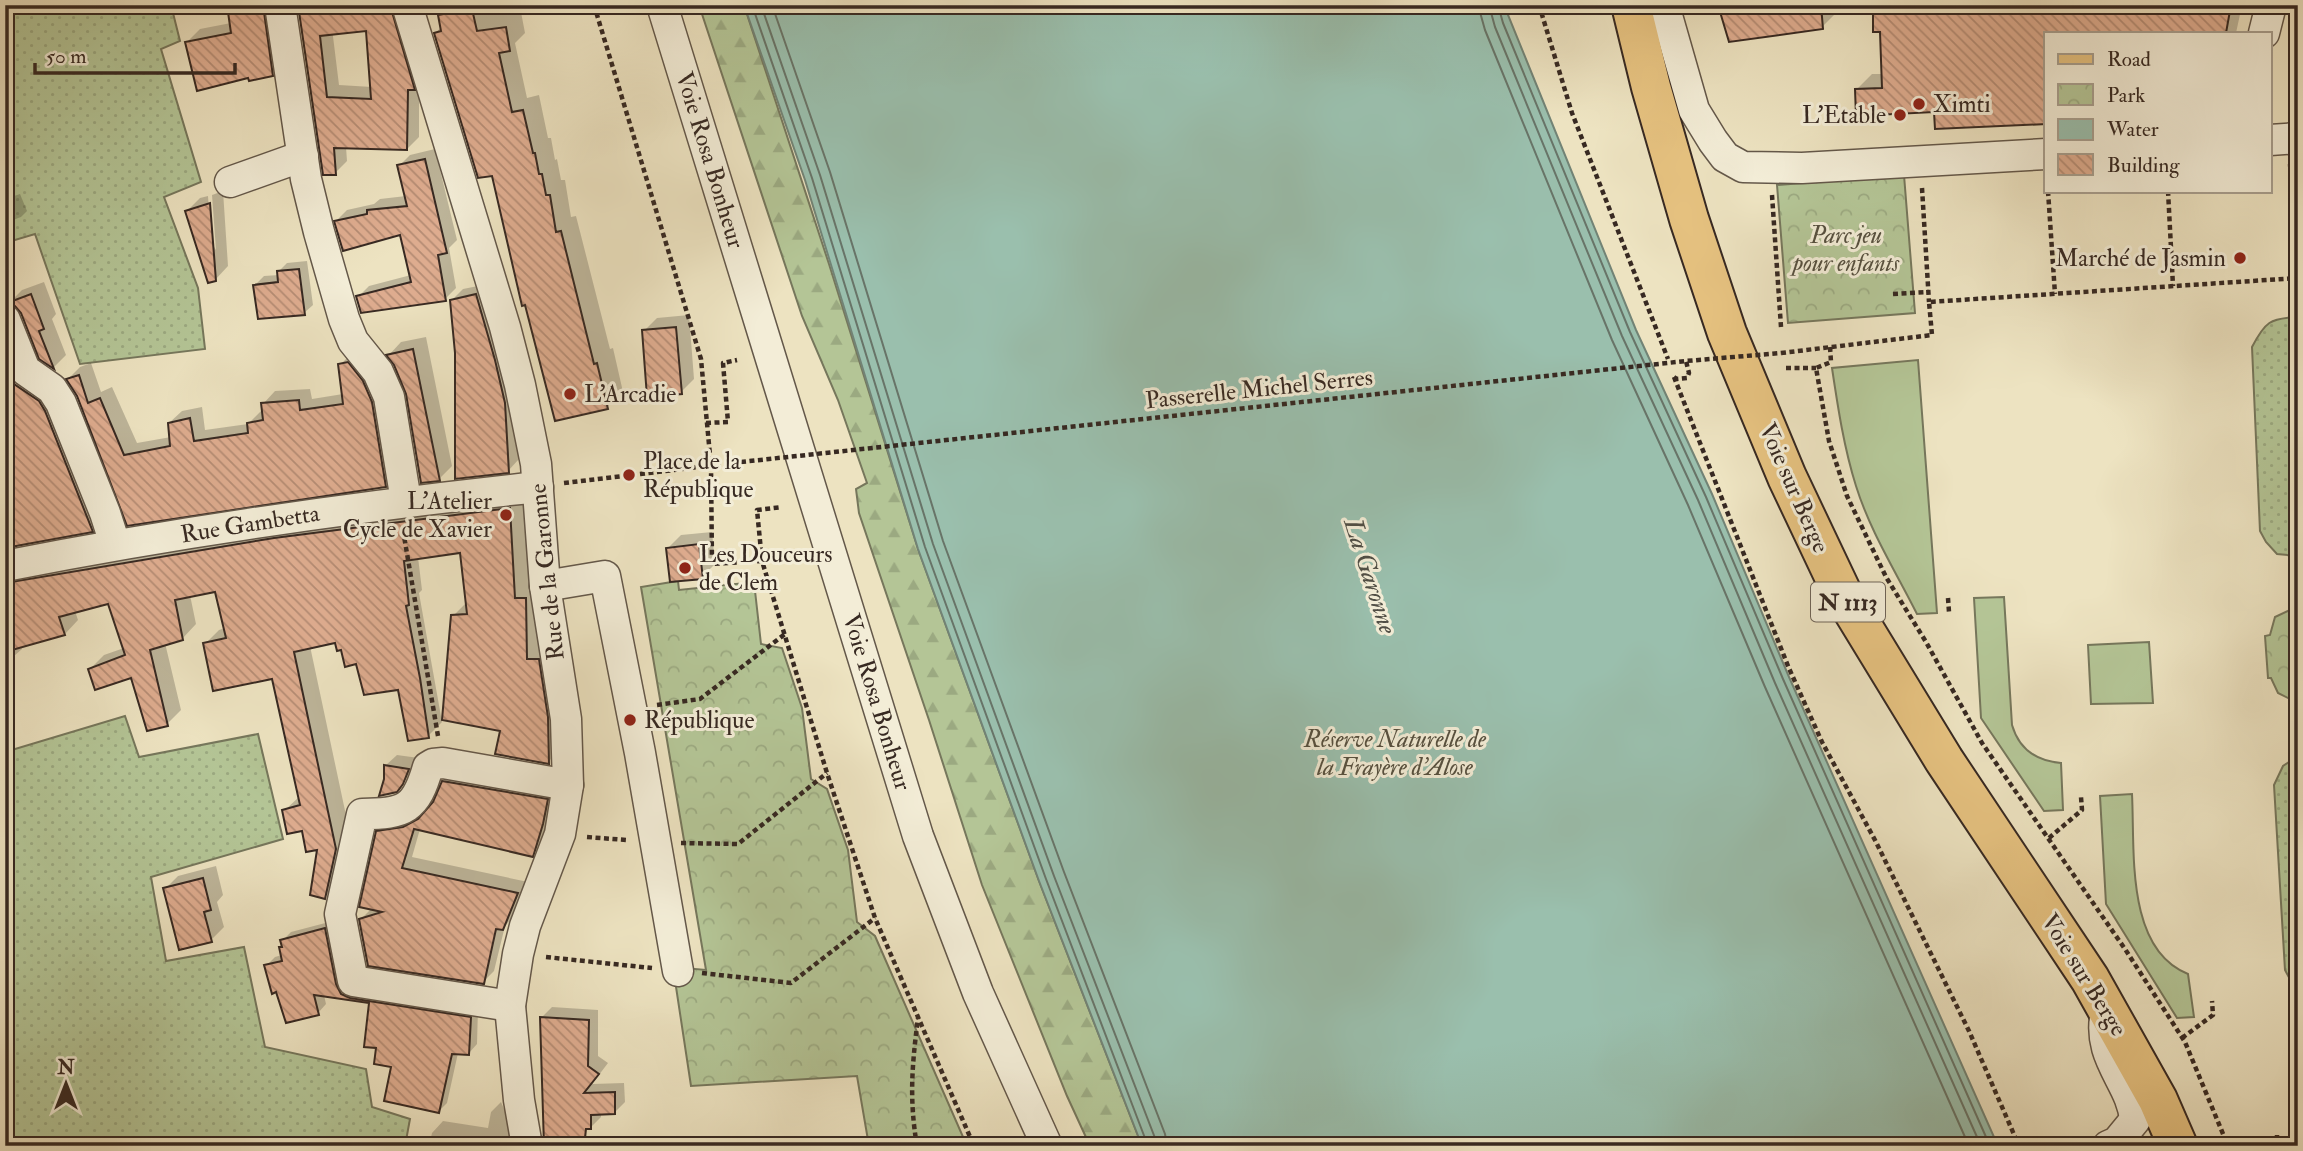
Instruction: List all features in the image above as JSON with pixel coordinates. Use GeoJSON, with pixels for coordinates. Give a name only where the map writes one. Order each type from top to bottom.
{"type":"FeatureCollection","features":[{"type":"Feature","properties":{"kind":"main road","name":"Voie sur Berge"},"geometry":{"type":"LineString","coordinates":[[1631,5],[1651,87],[1689,219],[1727,333],[1792,488],[1849,605],[1944,760],[2090,979],[2158,1100],[2178,1146]]}},
{"type":"Feature","properties":{"kind":"street"},"geometry":{"type":"LineString","coordinates":[[280,5],[303,156],[319,232],[353,341],[378,372],[389,397],[402,501]]}},
{"type":"Feature","properties":{"kind":"street","name":"Rue de la Garonne"},"geometry":{"type":"LineString","coordinates":[[407,5],[505,327],[520,385],[538,487],[545,586],[566,719],[568,785],[560,834],[525,926],[510,1006],[519,1100],[527,1146]]}},
{"type":"Feature","properties":{"kind":"street","name":"Voie Rosa Bonheur"},"geometry":{"type":"LineString","coordinates":[[662,5],[918,836],[978,993],[1047,1146]]}},
{"type":"Feature","properties":{"kind":"street"},"geometry":{"type":"LineString","coordinates":[[1664,5],[1694,110],[1725,157],[1743,167],[1770,169],[2044,154]]}},
{"type":"Feature","properties":{"kind":"street"},"geometry":{"type":"LineString","coordinates":[[2264,32],[2271,5]]}},
{"type":"Feature","properties":{"kind":"street"},"geometry":{"type":"LineString","coordinates":[[230,182],[303,156]]}},
{"type":"Feature","properties":{"kind":"street"},"geometry":{"type":"LineString","coordinates":[[5,320],[25,370],[52,389],[61,403],[115,544]]}},
{"type":"Feature","properties":{"kind":"street","name":"Rue Gambetta"},"geometry":{"type":"LineString","coordinates":[[5,566],[115,544],[402,501],[538,487]]}},
{"type":"Feature","properties":{"kind":"street"},"geometry":{"type":"LineString","coordinates":[[545,586],[605,576],[678,971]]}},
{"type":"Feature","properties":{"kind":"street"},"geometry":{"type":"LineString","coordinates":[[510,1006],[353,981],[340,914],[362,814],[390,814],[410,803],[421,790],[428,767],[433,764],[443,763],[568,785]]}},
{"type":"Feature","properties":{"kind":"street"},"geometry":{"type":"LineString","coordinates":[[2106,1008],[2104,1038],[2115,1070],[2134,1110],[2135,1120],[2117,1142],[2108,1146]]}},
{"type":"Feature","properties":{"kind":"path"},"geometry":{"type":"LineString","coordinates":[[594,5],[701,359],[711,466],[712,564],[762,561]]}},
{"type":"Feature","properties":{"kind":"path"},"geometry":{"type":"LineString","coordinates":[[1539,5],[1572,113],[1668,359]]}},
{"type":"Feature","properties":{"kind":"path"},"geometry":{"type":"LineString","coordinates":[[1920,162],[1929,302],[2298,278],[2285,139]]}},
{"type":"Feature","properties":{"kind":"path"},"geometry":{"type":"LineString","coordinates":[[1770,169],[1782,327]]}},
{"type":"Feature","properties":{"kind":"path"},"geometry":{"type":"LineString","coordinates":[[2048,192],[2055,294]]}},
{"type":"Feature","properties":{"kind":"path"},"geometry":{"type":"LineString","coordinates":[[2168,192],[2173,286]]}},
{"type":"Feature","properties":{"kind":"path"},"geometry":{"type":"LineString","coordinates":[[1893,294],[1929,292]]}},
{"type":"Feature","properties":{"kind":"path","name":"Passerelle Michel Serres"},"geometry":{"type":"LineString","coordinates":[[538,487],[741,462],[1931,335],[1929,302]]}},
{"type":"Feature","properties":{"kind":"path"},"geometry":{"type":"LineString","coordinates":[[1786,368],[1816,368],[1831,362],[1830,347]]}},
{"type":"Feature","properties":{"kind":"path"},"geometry":{"type":"LineString","coordinates":[[706,423],[728,422],[723,363],[737,360]]}},
{"type":"Feature","properties":{"kind":"path"},"geometry":{"type":"LineString","coordinates":[[1686,361],[1689,373],[1687,378],[1674,377],[1788,666],[1822,741],[1877,842],[1969,1031],[2019,1146]]}},
{"type":"Feature","properties":{"kind":"path"},"geometry":{"type":"LineString","coordinates":[[1816,368],[1829,441],[1847,496],[1886,577],[1982,743],[2049,838],[2182,1038],[2228,1146]]}},
{"type":"Feature","properties":{"kind":"path"},"geometry":{"type":"LineString","coordinates":[[402,501],[443,763]]}},
{"type":"Feature","properties":{"kind":"path"},"geometry":{"type":"LineString","coordinates":[[782,507],[757,510],[762,561],[875,918],[974,1146]]}},
{"type":"Feature","properties":{"kind":"path"},"geometry":{"type":"LineString","coordinates":[[1948,598],[1949,612]]}},
{"type":"Feature","properties":{"kind":"path"},"geometry":{"type":"LineString","coordinates":[[631,708],[700,699],[785,634]]}},
{"type":"Feature","properties":{"kind":"path"},"geometry":{"type":"LineString","coordinates":[[738,844],[827,773]]}},
{"type":"Feature","properties":{"kind":"path"},"geometry":{"type":"LineString","coordinates":[[2049,838],[2082,810],[2081,797]]}},
{"type":"Feature","properties":{"kind":"path"},"geometry":{"type":"LineString","coordinates":[[791,983],[875,918]]}},
{"type":"Feature","properties":{"kind":"path"},"geometry":{"type":"LineString","coordinates":[[2182,1038],[2213,1016],[2212,1001]]}},
{"type":"Feature","properties":{"kind":"path"},"geometry":{"type":"LineString","coordinates":[[917,1146],[911,1113],[911,1068],[918,1017]]}},
{"type":"Feature","properties":{"kind":"path"},"geometry":{"type":"LineString","coordinates":[[2277,1135],[2277,1146]]}},
{"type":"Feature","properties":{"kind":"green space"},"geometry":{"type":"Polygon","coordinates":[[[5,5],[171,5],[180,41],[161,49],[201,182],[164,197],[198,288],[205,349],[80,364],[35,234],[5,243],[5,38],[11,36],[5,18],[5,5]]]}},
{"type":"Feature","properties":{"kind":"green space"},"geometry":{"type":"Polygon","coordinates":[[[699,5],[744,5],[918,549],[1039,881],[1142,1146],[1090,1146],[1067,1096],[982,885],[859,513],[856,489],[867,483],[838,400],[802,316],[699,5]]]}},
{"type":"Feature","properties":{"kind":"green space","name":"Parc jeu pour enfants"},"geometry":{"type":"Polygon","coordinates":[[[1904,175],[1915,313],[1788,323],[1777,185],[1904,175]]]}},
{"type":"Feature","properties":{"kind":"green space"},"geometry":{"type":"Polygon","coordinates":[[[2298,317],[2297,556],[2277,554],[2260,531],[2252,347],[2269,323],[2298,317]]]}},
{"type":"Feature","properties":{"kind":"green space"},"geometry":{"type":"Polygon","coordinates":[[[1918,360],[1937,613],[1917,614],[1876,535],[1856,486],[1845,443],[1832,368],[1918,360]]]}},
{"type":"Feature","properties":{"kind":"green space"},"geometry":{"type":"Polygon","coordinates":[[[678,581],[679,590],[754,582],[761,644],[782,648],[802,708],[811,779],[827,789],[848,850],[857,922],[875,936],[967,1146],[869,1146],[857,1076],[691,1086],[673,967],[706,970],[641,587],[678,581]]]}},
{"type":"Feature","properties":{"kind":"green space"},"geometry":{"type":"Polygon","coordinates":[[[2004,597],[2012,725],[2019,741],[2030,752],[2044,760],[2061,763],[2063,810],[2044,811],[1981,718],[1974,598],[2004,597]]]}},
{"type":"Feature","properties":{"kind":"green space"},"geometry":{"type":"Polygon","coordinates":[[[2292,605],[2298,605],[2298,703],[2278,693],[2271,678],[2268,678],[2265,636],[2270,635],[2275,617],[2292,609],[2292,605]]]}},
{"type":"Feature","properties":{"kind":"green space"},"geometry":{"type":"Polygon","coordinates":[[[2149,642],[2153,703],[2091,704],[2088,645],[2149,642]]]}},
{"type":"Feature","properties":{"kind":"green space"},"geometry":{"type":"Polygon","coordinates":[[[125,716],[139,757],[258,734],[283,839],[151,877],[166,961],[244,947],[265,1047],[366,1069],[372,1107],[410,1119],[405,1146],[5,1146],[5,752],[125,716]]]}},
{"type":"Feature","properties":{"kind":"green space"},"geometry":{"type":"Polygon","coordinates":[[[2298,756],[2298,987],[2293,985],[2285,970],[2274,785],[2283,766],[2298,756]]]}},
{"type":"Feature","properties":{"kind":"green space"},"geometry":{"type":"Polygon","coordinates":[[[2132,794],[2134,869],[2143,921],[2153,943],[2168,961],[2188,974],[2194,1017],[2177,1018],[2106,904],[2100,796],[2132,794]]]}},
{"type":"Feature","properties":{"kind":"water","name":"Réserve Naturelle de la Frayère d'Alose"},"geometry":{"type":"Polygon","coordinates":[[[744,5],[1504,5],[1636,330],[1712,494],[1789,677],[1998,1146],[1142,1146],[1039,881],[918,549],[805,180],[744,5]]]}},
{"type":"Feature","properties":{"kind":"building"},"geometry":{"type":"Polygon","coordinates":[[[227,5],[263,5],[273,76],[249,81],[248,78],[197,91],[185,42],[231,33],[227,5]]]}},
{"type":"Feature","properties":{"kind":"building"},"geometry":{"type":"Polygon","coordinates":[[[298,5],[331,5],[332,11],[367,5],[390,5],[415,90],[408,90],[407,150],[334,148],[336,175],[323,175],[298,5]],[[366,31],[320,36],[327,97],[371,99],[366,31]]]}},
{"type":"Feature","properties":{"kind":"building"},"geometry":{"type":"Polygon","coordinates":[[[1718,5],[1821,5],[1823,29],[1729,42],[1718,5]]]}},
{"type":"Feature","properties":{"kind":"building"},"geometry":{"type":"Polygon","coordinates":[[[1902,5],[2231,5],[2226,32],[2044,32],[2044,124],[1935,129],[1934,112],[1856,116],[1855,89],[1882,88],[1880,32],[1873,32],[1873,11],[1902,11],[1902,5]]]}},
{"type":"Feature","properties":{"kind":"building"},"geometry":{"type":"Polygon","coordinates":[[[472,9],[477,31],[506,27],[510,51],[499,53],[512,112],[523,110],[539,174],[542,174],[546,195],[550,195],[556,232],[561,231],[608,409],[555,421],[525,305],[522,306],[492,176],[478,178],[434,33],[441,31],[438,15],[472,9]]]}},
{"type":"Feature","properties":{"kind":"building"},"geometry":{"type":"Polygon","coordinates":[[[425,159],[447,253],[438,255],[446,301],[361,313],[356,296],[411,282],[400,235],[343,251],[334,221],[367,214],[367,210],[407,206],[397,165],[425,159]]]}},
{"type":"Feature","properties":{"kind":"building"},"geometry":{"type":"Polygon","coordinates":[[[210,203],[216,281],[208,283],[185,211],[210,203]]]}},
{"type":"Feature","properties":{"kind":"building"},"geometry":{"type":"Polygon","coordinates":[[[299,269],[305,315],[258,319],[253,285],[278,282],[277,271],[299,269]]]}},
{"type":"Feature","properties":{"kind":"building"},"geometry":{"type":"Polygon","coordinates":[[[31,294],[44,329],[39,331],[54,369],[39,359],[21,313],[15,306],[7,303],[31,294]]]}},
{"type":"Feature","properties":{"kind":"building"},"geometry":{"type":"Polygon","coordinates":[[[476,294],[505,403],[509,473],[455,479],[455,353],[450,300],[476,294]]]}},
{"type":"Feature","properties":{"kind":"building"},"geometry":{"type":"Polygon","coordinates":[[[676,327],[682,394],[647,397],[642,330],[676,327]]]}},
{"type":"Feature","properties":{"kind":"building"},"geometry":{"type":"Polygon","coordinates":[[[413,349],[440,481],[421,483],[406,394],[394,365],[386,355],[413,349]]]}},
{"type":"Feature","properties":{"kind":"building"},"geometry":{"type":"Polygon","coordinates":[[[348,362],[363,381],[372,402],[386,487],[127,526],[77,396],[66,379],[79,375],[88,403],[100,398],[124,455],[170,446],[168,423],[190,418],[194,441],[248,433],[247,423],[263,420],[261,403],[299,400],[300,410],[343,404],[338,364],[348,362]]]}},
{"type":"Feature","properties":{"kind":"building"},"geometry":{"type":"Polygon","coordinates":[[[5,368],[14,384],[39,401],[45,411],[93,532],[5,548],[5,368]]]}},
{"type":"Feature","properties":{"kind":"building"},"geometry":{"type":"Polygon","coordinates":[[[510,508],[515,598],[526,598],[527,659],[539,659],[548,717],[549,764],[495,754],[500,731],[442,720],[451,615],[467,614],[460,553],[404,561],[409,605],[406,606],[429,738],[408,741],[398,690],[364,695],[356,664],[345,667],[341,650],[337,651],[335,643],[294,652],[336,849],[325,899],[310,895],[317,850],[306,852],[302,831],[287,834],[282,810],[300,805],[272,679],[213,691],[203,643],[226,638],[215,592],[175,600],[183,640],[150,650],[168,726],[147,731],[131,678],[95,690],[88,669],[125,655],[108,604],[59,617],[65,635],[5,652],[5,583],[274,538],[510,508]]]}},
{"type":"Feature","properties":{"kind":"building","name":"Les Douceurs de Clem"},"geometry":{"type":"Polygon","coordinates":[[[699,544],[703,579],[670,582],[666,548],[699,544]]]}},
{"type":"Feature","properties":{"kind":"building"},"geometry":{"type":"Polygon","coordinates":[[[384,765],[409,769],[397,792],[379,796],[384,779],[384,765]]]}},
{"type":"Feature","properties":{"kind":"building"},"geometry":{"type":"Polygon","coordinates":[[[442,781],[548,799],[533,857],[414,829],[402,868],[518,893],[503,930],[496,929],[484,984],[368,966],[359,919],[382,912],[359,907],[376,831],[403,827],[418,819],[433,802],[442,781]]]}},
{"type":"Feature","properties":{"kind":"building"},"geometry":{"type":"Polygon","coordinates":[[[203,878],[211,910],[204,912],[212,942],[179,950],[163,888],[203,878]]]}},
{"type":"Feature","properties":{"kind":"building"},"geometry":{"type":"Polygon","coordinates":[[[325,928],[336,984],[341,994],[350,998],[471,1017],[469,1055],[452,1054],[439,1113],[384,1101],[391,1067],[374,1064],[376,1048],[364,1047],[369,1003],[314,995],[319,1015],[286,1023],[276,992],[272,994],[264,965],[282,961],[280,940],[325,928]]]}},
{"type":"Feature","properties":{"kind":"building"},"geometry":{"type":"Polygon","coordinates":[[[540,1017],[589,1020],[588,1066],[599,1074],[584,1093],[615,1092],[615,1114],[591,1115],[591,1129],[586,1129],[584,1146],[544,1146],[540,1017]]]}},
{"type":"Feature","properties":{"kind":"place","name":"Ximti"},"geometry":{"type":"Point","coordinates":[1919,104]}},
{"type":"Feature","properties":{"kind":"place","name":"L'Etable"},"geometry":{"type":"Point","coordinates":[1900,115]}},
{"type":"Feature","properties":{"kind":"place","name":"Marché de Jasmin"},"geometry":{"type":"Point","coordinates":[2240,258]}},
{"type":"Feature","properties":{"kind":"place","name":"L'Arcadie"},"geometry":{"type":"Point","coordinates":[570,394]}},
{"type":"Feature","properties":{"kind":"place","name":"Place de la République"},"geometry":{"type":"Point","coordinates":[629,475]}},
{"type":"Feature","properties":{"kind":"place","name":"L'Atelier Cycle de Xavier"},"geometry":{"type":"Point","coordinates":[506,515]}},
{"type":"Feature","properties":{"kind":"place","name":"Les Douceurs de Clem"},"geometry":{"type":"Point","coordinates":[685,568]}},
{"type":"Feature","properties":{"kind":"place","name":"République"},"geometry":{"type":"Point","coordinates":[630,720]}},
{"type":"Feature","properties":{"kind":"water label","name":"La Garonne"},"geometry":{"type":"Point","coordinates":[1370,576]}}]}
